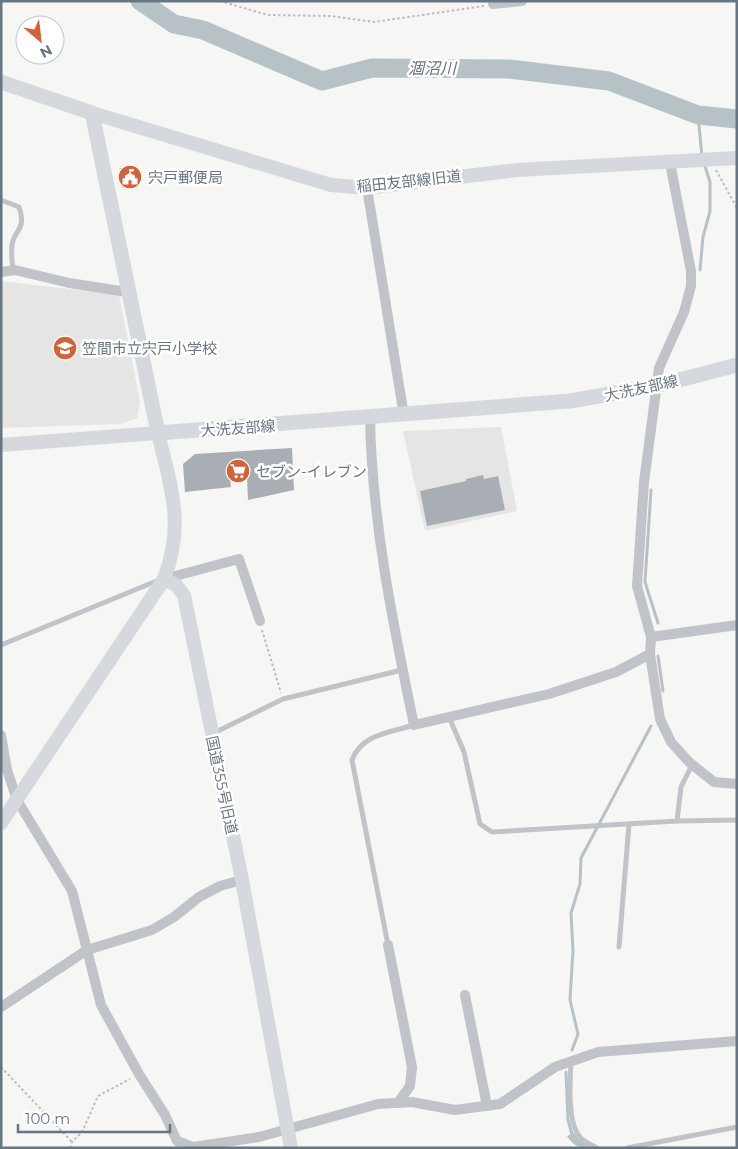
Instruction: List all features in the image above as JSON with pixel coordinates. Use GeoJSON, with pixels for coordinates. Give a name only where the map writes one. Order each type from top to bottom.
{"type":"FeatureCollection","features":[{"type":"Feature","properties":{"kind":"main road"},"geometry":{"type":"LineString","coordinates":[[1,82],[92,113],[158,434]]}},
{"type":"Feature","properties":{"kind":"main road","name":"大洗友部線"},"geometry":{"type":"LineString","coordinates":[[158,434],[370,419],[570,401],[656,386],[737,365]]}},
{"type":"Feature","properties":{"kind":"street"},"geometry":{"type":"LineString","coordinates":[[493,4],[522,1]]}},
{"type":"Feature","properties":{"kind":"street","name":"稲田友部線旧道"},"geometry":{"type":"LineString","coordinates":[[92,113],[331,185],[367,188],[517,170],[737,158]]}},
{"type":"Feature","properties":{"kind":"street"},"geometry":{"type":"LineString","coordinates":[[670,163],[691,271],[692,286],[684,312],[659,368],[640,518],[637,586],[651,637],[650,654],[660,719],[671,742],[692,764],[714,782],[737,784]]}},
{"type":"Feature","properties":{"kind":"street"},"geometry":{"type":"LineString","coordinates":[[367,188],[404,416]]}},
{"type":"Feature","properties":{"kind":"street"},"geometry":{"type":"LineString","coordinates":[[1,272],[13,270],[70,283],[128,292]]}},
{"type":"Feature","properties":{"kind":"street"},"geometry":{"type":"LineString","coordinates":[[370,419],[374,504],[402,670],[414,725],[550,694],[616,672],[650,654]]}},
{"type":"Feature","properties":{"kind":"street"},"geometry":{"type":"LineString","coordinates":[[1,445],[158,434],[176,525],[172,556],[164,579],[1,823]]}},
{"type":"Feature","properties":{"kind":"street"},"geometry":{"type":"LineString","coordinates":[[164,579],[239,559],[260,621]]}},
{"type":"Feature","properties":{"kind":"street","name":"国道355号旧道"},"geometry":{"type":"LineString","coordinates":[[164,579],[176,585],[184,595],[242,880],[291,1148]]}},
{"type":"Feature","properties":{"kind":"street"},"geometry":{"type":"LineString","coordinates":[[651,637],[737,625]]}},
{"type":"Feature","properties":{"kind":"street"},"geometry":{"type":"LineString","coordinates":[[1,735],[7,770],[17,800],[72,891],[101,1005],[139,1074],[165,1115],[177,1141],[192,1147],[258,1137],[378,1104],[412,1102],[456,1110],[500,1104],[555,1067],[598,1052],[737,1041]]}},
{"type":"Feature","properties":{"kind":"street"},"geometry":{"type":"LineString","coordinates":[[1,1007],[87,950],[152,930],[174,917],[198,897],[220,886],[242,880]]}},
{"type":"Feature","properties":{"kind":"street"},"geometry":{"type":"LineString","coordinates":[[388,945],[412,1067],[410,1086],[398,1103]]}},
{"type":"Feature","properties":{"kind":"street"},"geometry":{"type":"LineString","coordinates":[[465,995],[487,1106]]}},
{"type":"Feature","properties":{"kind":"lane"},"geometry":{"type":"LineString","coordinates":[[1,200],[19,207],[22,215],[22,228],[12,243],[13,270]]}},
{"type":"Feature","properties":{"kind":"lane"},"geometry":{"type":"LineString","coordinates":[[1,645],[164,579]]}},
{"type":"Feature","properties":{"kind":"lane"},"geometry":{"type":"LineString","coordinates":[[212,734],[283,699],[402,670]]}},
{"type":"Feature","properties":{"kind":"lane"},"geometry":{"type":"LineString","coordinates":[[449,717],[464,752],[480,824],[492,832],[677,821],[737,820]]}},
{"type":"Feature","properties":{"kind":"lane"},"geometry":{"type":"LineString","coordinates":[[388,945],[352,760],[356,747],[366,740],[414,725]]}},
{"type":"Feature","properties":{"kind":"lane"},"geometry":{"type":"LineString","coordinates":[[677,821],[681,787],[692,764]]}},
{"type":"Feature","properties":{"kind":"lane"},"geometry":{"type":"LineString","coordinates":[[619,947],[629,824]]}},
{"type":"Feature","properties":{"kind":"lane"},"geometry":{"type":"LineString","coordinates":[[571,1062],[570,1090],[574,1123],[580,1137],[597,1148]]}},
{"type":"Feature","properties":{"kind":"lane"},"geometry":{"type":"LineString","coordinates":[[627,1148],[737,1127]]}},
{"type":"Feature","properties":{"kind":"path"},"geometry":{"type":"LineString","coordinates":[[220,1],[268,15],[331,16],[374,22],[469,10],[493,4]]}},
{"type":"Feature","properties":{"kind":"path"},"geometry":{"type":"LineString","coordinates":[[709,160],[737,208]]}},
{"type":"Feature","properties":{"kind":"path"},"geometry":{"type":"LineString","coordinates":[[260,621],[283,699]]}},
{"type":"Feature","properties":{"kind":"path"},"geometry":{"type":"LineString","coordinates":[[1,1067],[72,1142]]}},
{"type":"Feature","properties":{"kind":"path"},"geometry":{"type":"LineString","coordinates":[[70,1148],[72,1142],[82,1132],[98,1096],[139,1074]]}},
{"type":"Feature","properties":{"kind":"shaded area","name":"笠間市立宍戸小学校"},"geometry":{"type":"Polygon","coordinates":[[[1,281],[119,295],[140,402],[137,418],[121,424],[1,428],[1,281]]]}},
{"type":"Feature","properties":{"kind":"shaded area"},"geometry":{"type":"Polygon","coordinates":[[[501,427],[517,511],[425,531],[403,431],[501,427]]]}},
{"type":"Feature","properties":{"kind":"shaded area"},"geometry":{"type":"Polygon","coordinates":[[[574,1133],[591,1148],[580,1147],[574,1144],[567,1136],[574,1133]]]}},
{"type":"Feature","properties":{"kind":"building"},"geometry":{"type":"Polygon","coordinates":[[[137,166],[139,186],[122,188],[120,168],[137,166]]]}},
{"type":"Feature","properties":{"kind":"building","name":"セブン-イレブン"},"geometry":{"type":"Polygon","coordinates":[[[292,448],[294,490],[248,500],[247,477],[230,479],[231,487],[185,492],[183,464],[195,454],[292,448]]]}},
{"type":"Feature","properties":{"kind":"building"},"geometry":{"type":"Polygon","coordinates":[[[483,475],[484,479],[498,476],[505,510],[427,526],[420,491],[466,481],[466,479],[483,475]]]}},
{"type":"Feature","properties":{"kind":"waterway","name":"涸沼川"},"geometry":{"type":"LineString","coordinates":[[140,1],[174,24],[203,30],[322,81],[372,68],[509,69],[609,81],[698,115],[737,119]]}},
{"type":"Feature","properties":{"kind":"waterway"},"geometry":{"type":"LineString","coordinates":[[698,115],[702,157]]}},
{"type":"Feature","properties":{"kind":"waterway"},"geometry":{"type":"LineString","coordinates":[[700,270],[703,237],[710,211],[710,182],[704,163]]}},
{"type":"Feature","properties":{"kind":"waterway"},"geometry":{"type":"LineString","coordinates":[[651,490],[645,582],[658,623]]}},
{"type":"Feature","properties":{"kind":"waterway"},"geometry":{"type":"LineString","coordinates":[[658,656],[663,691]]}},
{"type":"Feature","properties":{"kind":"waterway"},"geometry":{"type":"LineString","coordinates":[[572,1050],[578,1034],[570,1000],[573,950],[571,913],[580,884],[581,858],[651,726]]}},
{"type":"Feature","properties":{"kind":"waterway"},"geometry":{"type":"LineString","coordinates":[[566,1072],[568,1120],[573,1138]]}},
{"type":"Feature","properties":{"kind":"place","name":"宍戸郵便局"},"geometry":{"type":"Point","coordinates":[130,177]}},
{"type":"Feature","properties":{"kind":"place","name":"笠間市立宍戸小学校"},"geometry":{"type":"Point","coordinates":[65,348]}},
{"type":"Feature","properties":{"kind":"place","name":"セブン-イレブン"},"geometry":{"type":"Point","coordinates":[238,471]}}]}
